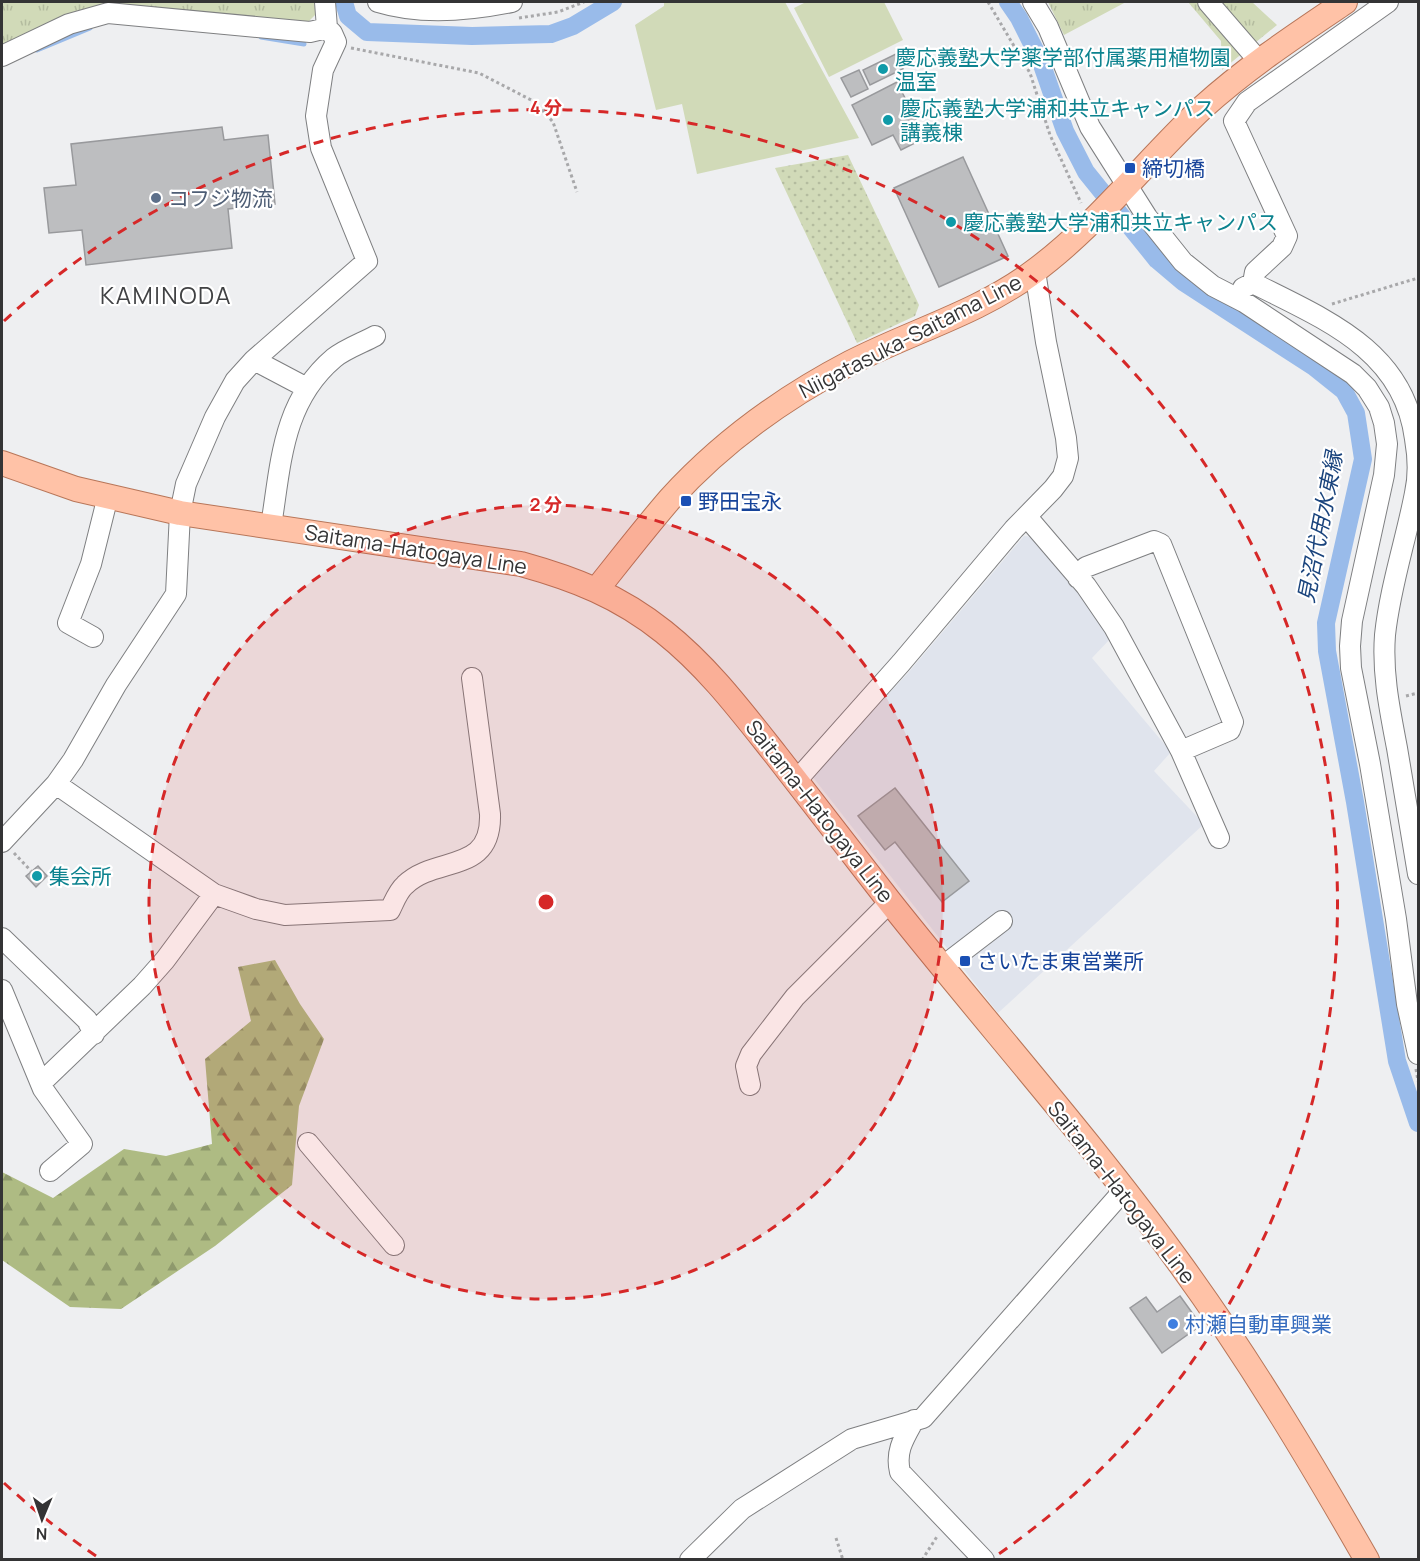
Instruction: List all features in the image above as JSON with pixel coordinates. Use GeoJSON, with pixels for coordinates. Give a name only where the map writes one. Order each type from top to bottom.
{"type":"FeatureCollection","features":[{"type":"Feature","properties":{"kind":"main road","name":"Niigatasuka-Saitama Line"},"geometry":{"type":"LineString","coordinates":[[597,589],[670,500],[728,443],[810,384],[852,362],[981,303],[1035,271],[1089,210],[1125,188],[1201,109],[1259,61],[1345,2]]}},
{"type":"Feature","properties":{"kind":"main road","name":"Saitama-Hatogaya Line"},"geometry":{"type":"LineString","coordinates":[[2,463],[76,489],[180,513],[520,564],[560,575],[597,589],[663,631],[692,656],[732,699],[890,902],[1124,1190],[1176,1259],[1271,1396],[1367,1560]]}},
{"type":"Feature","properties":{"kind":"street"},"geometry":{"type":"LineString","coordinates":[[2,842],[56,784],[73,760],[116,685],[176,594],[180,513],[186,484],[215,417],[235,381],[254,360],[368,261],[321,148],[316,116],[323,70],[332,35],[326,2]]}},
{"type":"Feature","properties":{"kind":"street"},"geometry":{"type":"LineString","coordinates":[[378,2],[403,8],[462,10],[512,2]]}},
{"type":"Feature","properties":{"kind":"street"},"geometry":{"type":"LineString","coordinates":[[1033,2],[1048,27],[1090,127],[1125,188],[1183,262],[1213,286],[1231,294],[1353,374],[1367,388],[1379,407],[1387,444],[1384,475],[1352,621],[1351,668],[1396,919],[1407,1004],[1419,1054]]}},
{"type":"Feature","properties":{"kind":"street"},"geometry":{"type":"LineString","coordinates":[[1208,2],[1259,61]]}},
{"type":"Feature","properties":{"kind":"street"},"geometry":{"type":"LineString","coordinates":[[1253,283],[1255,272],[1282,247],[1287,236],[1234,121],[1247,102],[1388,2]]}},
{"type":"Feature","properties":{"kind":"street"},"geometry":{"type":"LineString","coordinates":[[2,56],[69,24],[108,13],[332,35]]}},
{"type":"Feature","properties":{"kind":"street"},"geometry":{"type":"LineString","coordinates":[[796,781],[901,663],[1014,529],[1063,476],[1068,458],[1066,438],[1046,342],[1035,271]]}},
{"type":"Feature","properties":{"kind":"street"},"geometry":{"type":"LineString","coordinates":[[1231,294],[1253,283]]}},
{"type":"Feature","properties":{"kind":"street"},"geometry":{"type":"LineString","coordinates":[[1253,283],[1317,316],[1365,347],[1392,374],[1407,400],[1418,457],[1416,490],[1389,609],[1384,670],[1419,874]]}},
{"type":"Feature","properties":{"kind":"street"},"geometry":{"type":"LineString","coordinates":[[271,526],[285,436],[293,413],[307,388],[335,357],[375,336]]}},
{"type":"Feature","properties":{"kind":"street"},"geometry":{"type":"LineString","coordinates":[[254,360],[307,388]]}},
{"type":"Feature","properties":{"kind":"street"},"geometry":{"type":"LineString","coordinates":[[93,638],[68,623],[91,564],[108,496]]}},
{"type":"Feature","properties":{"kind":"street"},"geometry":{"type":"LineString","coordinates":[[1027,517],[1078,578],[1114,627],[1181,751],[1219,838]]}},
{"type":"Feature","properties":{"kind":"street"},"geometry":{"type":"LineString","coordinates":[[1078,578],[1086,567],[1154,541],[1161,544],[1233,722],[1230,730],[1181,751]]}},
{"type":"Feature","properties":{"kind":"street"},"geometry":{"type":"LineString","coordinates":[[56,784],[213,894],[256,909],[285,915],[390,910],[403,886],[417,876],[452,865],[479,851],[488,839],[490,814],[471,678]]}},
{"type":"Feature","properties":{"kind":"street"},"geometry":{"type":"LineString","coordinates":[[41,1083],[94,1034],[165,960],[213,894]]}},
{"type":"Feature","properties":{"kind":"street"},"geometry":{"type":"LineString","coordinates":[[750,1084],[746,1066],[751,1054],[795,997],[890,902]]}},
{"type":"Feature","properties":{"kind":"street"},"geometry":{"type":"LineString","coordinates":[[942,967],[1002,921]]}},
{"type":"Feature","properties":{"kind":"street"},"geometry":{"type":"LineString","coordinates":[[2,938],[87,1020],[94,1034]]}},
{"type":"Feature","properties":{"kind":"street"},"geometry":{"type":"LineString","coordinates":[[2,990],[41,1083],[54,1107],[82,1144],[50,1171]]}},
{"type":"Feature","properties":{"kind":"street"},"geometry":{"type":"LineString","coordinates":[[308,1143],[394,1245]]}},
{"type":"Feature","properties":{"kind":"street"},"geometry":{"type":"LineString","coordinates":[[695,1558],[742,1509],[852,1439],[923,1418],[1124,1190]]}},
{"type":"Feature","properties":{"kind":"street"},"geometry":{"type":"LineString","coordinates":[[914,1420],[901,1443],[897,1460],[900,1472],[984,1560]]}},
{"type":"Feature","properties":{"kind":"path"},"geometry":{"type":"LineString","coordinates":[[988,2],[1030,73],[1050,135],[1089,210]]}},
{"type":"Feature","properties":{"kind":"path"},"geometry":{"type":"LineString","coordinates":[[332,35],[364,52],[479,73],[535,102],[553,122],[577,192]]}},
{"type":"Feature","properties":{"kind":"path"},"geometry":{"type":"LineString","coordinates":[[1317,316],[1322,309],[1333,304],[1419,278]]}},
{"type":"Feature","properties":{"kind":"path"},"geometry":{"type":"LineString","coordinates":[[2,842],[32,872]]}},
{"type":"Feature","properties":{"kind":"path"},"geometry":{"type":"LineString","coordinates":[[922,1560],[947,1521]]}},
{"type":"Feature","properties":{"kind":"path"},"geometry":{"type":"LineString","coordinates":[[836,1538],[843,1560]]}},
{"type":"Feature","properties":{"kind":"shaded area"},"geometry":{"type":"Polygon","coordinates":[[[1024,536],[1033,537],[1064,574],[1111,638],[1092,658],[1171,752],[1154,771],[1204,824],[998,1013],[812,776],[908,673],[1024,536]]]}},
{"type":"Feature","properties":{"kind":"green space"},"geometry":{"type":"Polygon","coordinates":[[[2,2],[314,2],[316,14],[305,25],[157,8],[2,48],[2,2]]]}},
{"type":"Feature","properties":{"kind":"green space"},"geometry":{"type":"Polygon","coordinates":[[[664,2],[785,2],[859,138],[697,174],[682,104],[656,110],[635,25],[664,6],[664,2]]]}},
{"type":"Feature","properties":{"kind":"green space"},"geometry":{"type":"Polygon","coordinates":[[[806,2],[884,2],[903,40],[829,77],[794,8],[806,2]]]}},
{"type":"Feature","properties":{"kind":"green space"},"geometry":{"type":"Polygon","coordinates":[[[1048,2],[1126,2],[1064,35],[1048,2]]]}},
{"type":"Feature","properties":{"kind":"green space"},"geometry":{"type":"Polygon","coordinates":[[[1188,2],[1252,2],[1277,25],[1222,70],[1221,41],[1188,2]]]}},
{"type":"Feature","properties":{"kind":"green space"},"geometry":{"type":"Polygon","coordinates":[[[848,155],[919,305],[915,316],[857,343],[775,168],[848,155]]]}},
{"type":"Feature","properties":{"kind":"green space"},"geometry":{"type":"Polygon","coordinates":[[[275,960],[300,1004],[324,1039],[299,1106],[292,1185],[215,1246],[121,1309],[70,1307],[2,1260],[2,1172],[53,1198],[124,1149],[166,1156],[212,1144],[205,1059],[251,1021],[238,967],[275,960]]]}},
{"type":"Feature","properties":{"kind":"building","name":"慶応義塾大学薬学部付属薬用植物園 温室"},"geometry":{"type":"Polygon","coordinates":[[[896,54],[903,69],[870,85],[863,70],[896,54]]]}},
{"type":"Feature","properties":{"kind":"building"},"geometry":{"type":"Polygon","coordinates":[[[859,70],[868,89],[851,97],[841,78],[859,70]]]}},
{"type":"Feature","properties":{"kind":"building","name":"慶応義塾大学浦和共立キャンパス 講義棟"},"geometry":{"type":"Polygon","coordinates":[[[897,82],[925,138],[901,150],[893,135],[872,145],[852,105],[897,82]]]}},
{"type":"Feature","properties":{"kind":"building"},"geometry":{"type":"Polygon","coordinates":[[[222,127],[224,140],[268,135],[275,204],[228,209],[232,248],[86,265],[82,230],[49,233],[44,188],[76,185],[71,144],[222,127]]]}},
{"type":"Feature","properties":{"kind":"building","name":"慶応義塾大学浦和共立キャンパス"},"geometry":{"type":"Polygon","coordinates":[[[963,157],[1008,256],[939,287],[894,188],[963,157]]]}},
{"type":"Feature","properties":{"kind":"building"},"geometry":{"type":"Polygon","coordinates":[[[895,788],[969,881],[942,902],[895,842],[885,850],[858,816],[895,788]]]}},
{"type":"Feature","properties":{"kind":"building","name":"集会所"},"geometry":{"type":"Polygon","coordinates":[[[38,866],[47,876],[36,887],[26,876],[38,866]]]}},
{"type":"Feature","properties":{"kind":"building"},"geometry":{"type":"Polygon","coordinates":[[[1180,1296],[1201,1325],[1162,1353],[1130,1308],[1146,1297],[1157,1312],[1180,1296]]]}},
{"type":"Feature","properties":{"kind":"waterway","name":"見沼代用水東縁"},"geometry":{"type":"LineString","coordinates":[[344,2],[348,16],[367,32],[472,36],[551,34],[573,26],[613,2]]}},
{"type":"Feature","properties":{"kind":"waterway","name":"見沼代用水東縁"},"geometry":{"type":"LineString","coordinates":[[1008,2],[1019,18],[1041,62],[1065,131],[1086,172],[1157,260],[1183,282],[1314,367],[1344,391],[1356,413],[1363,459],[1326,623],[1327,651],[1355,802],[1397,1061],[1418,1123]]}},
{"type":"Feature","properties":{"kind":"waterway"},"geometry":{"type":"LineString","coordinates":[[37,50],[90,28]]}},
{"type":"Feature","properties":{"kind":"waterway"},"geometry":{"type":"LineString","coordinates":[[261,37],[304,44]]}},
{"type":"Feature","properties":{"kind":"place","name":"慶応義塾大学薬学部付属薬用植物園 温室"},"geometry":{"type":"Point","coordinates":[883,69]}},
{"type":"Feature","properties":{"kind":"place","name":"慶応義塾大学浦和共立キャンパス 講義棟"},"geometry":{"type":"Point","coordinates":[888,120]}},
{"type":"Feature","properties":{"kind":"place","name":"締切橋"},"geometry":{"type":"Point","coordinates":[1130,168]}},
{"type":"Feature","properties":{"kind":"place","name":"コフジ物流"},"geometry":{"type":"Point","coordinates":[156,198]}},
{"type":"Feature","properties":{"kind":"place","name":"慶応義塾大学浦和共立キャンパス"},"geometry":{"type":"Point","coordinates":[951,222]}},
{"type":"Feature","properties":{"kind":"place","name":"野田宝永"},"geometry":{"type":"Point","coordinates":[686,501]}},
{"type":"Feature","properties":{"kind":"place","name":"集会所"},"geometry":{"type":"Point","coordinates":[37,876]}},
{"type":"Feature","properties":{"kind":"place","name":"さいたま東営業所"},"geometry":{"type":"Point","coordinates":[965,961]}},
{"type":"Feature","properties":{"kind":"place","name":"村瀬自動車興業"},"geometry":{"type":"Point","coordinates":[1173,1324]}},
{"type":"Feature","properties":{"kind":"district","name":"KAMINODA"},"geometry":{"type":"Point","coordinates":[166,294]}}]}
